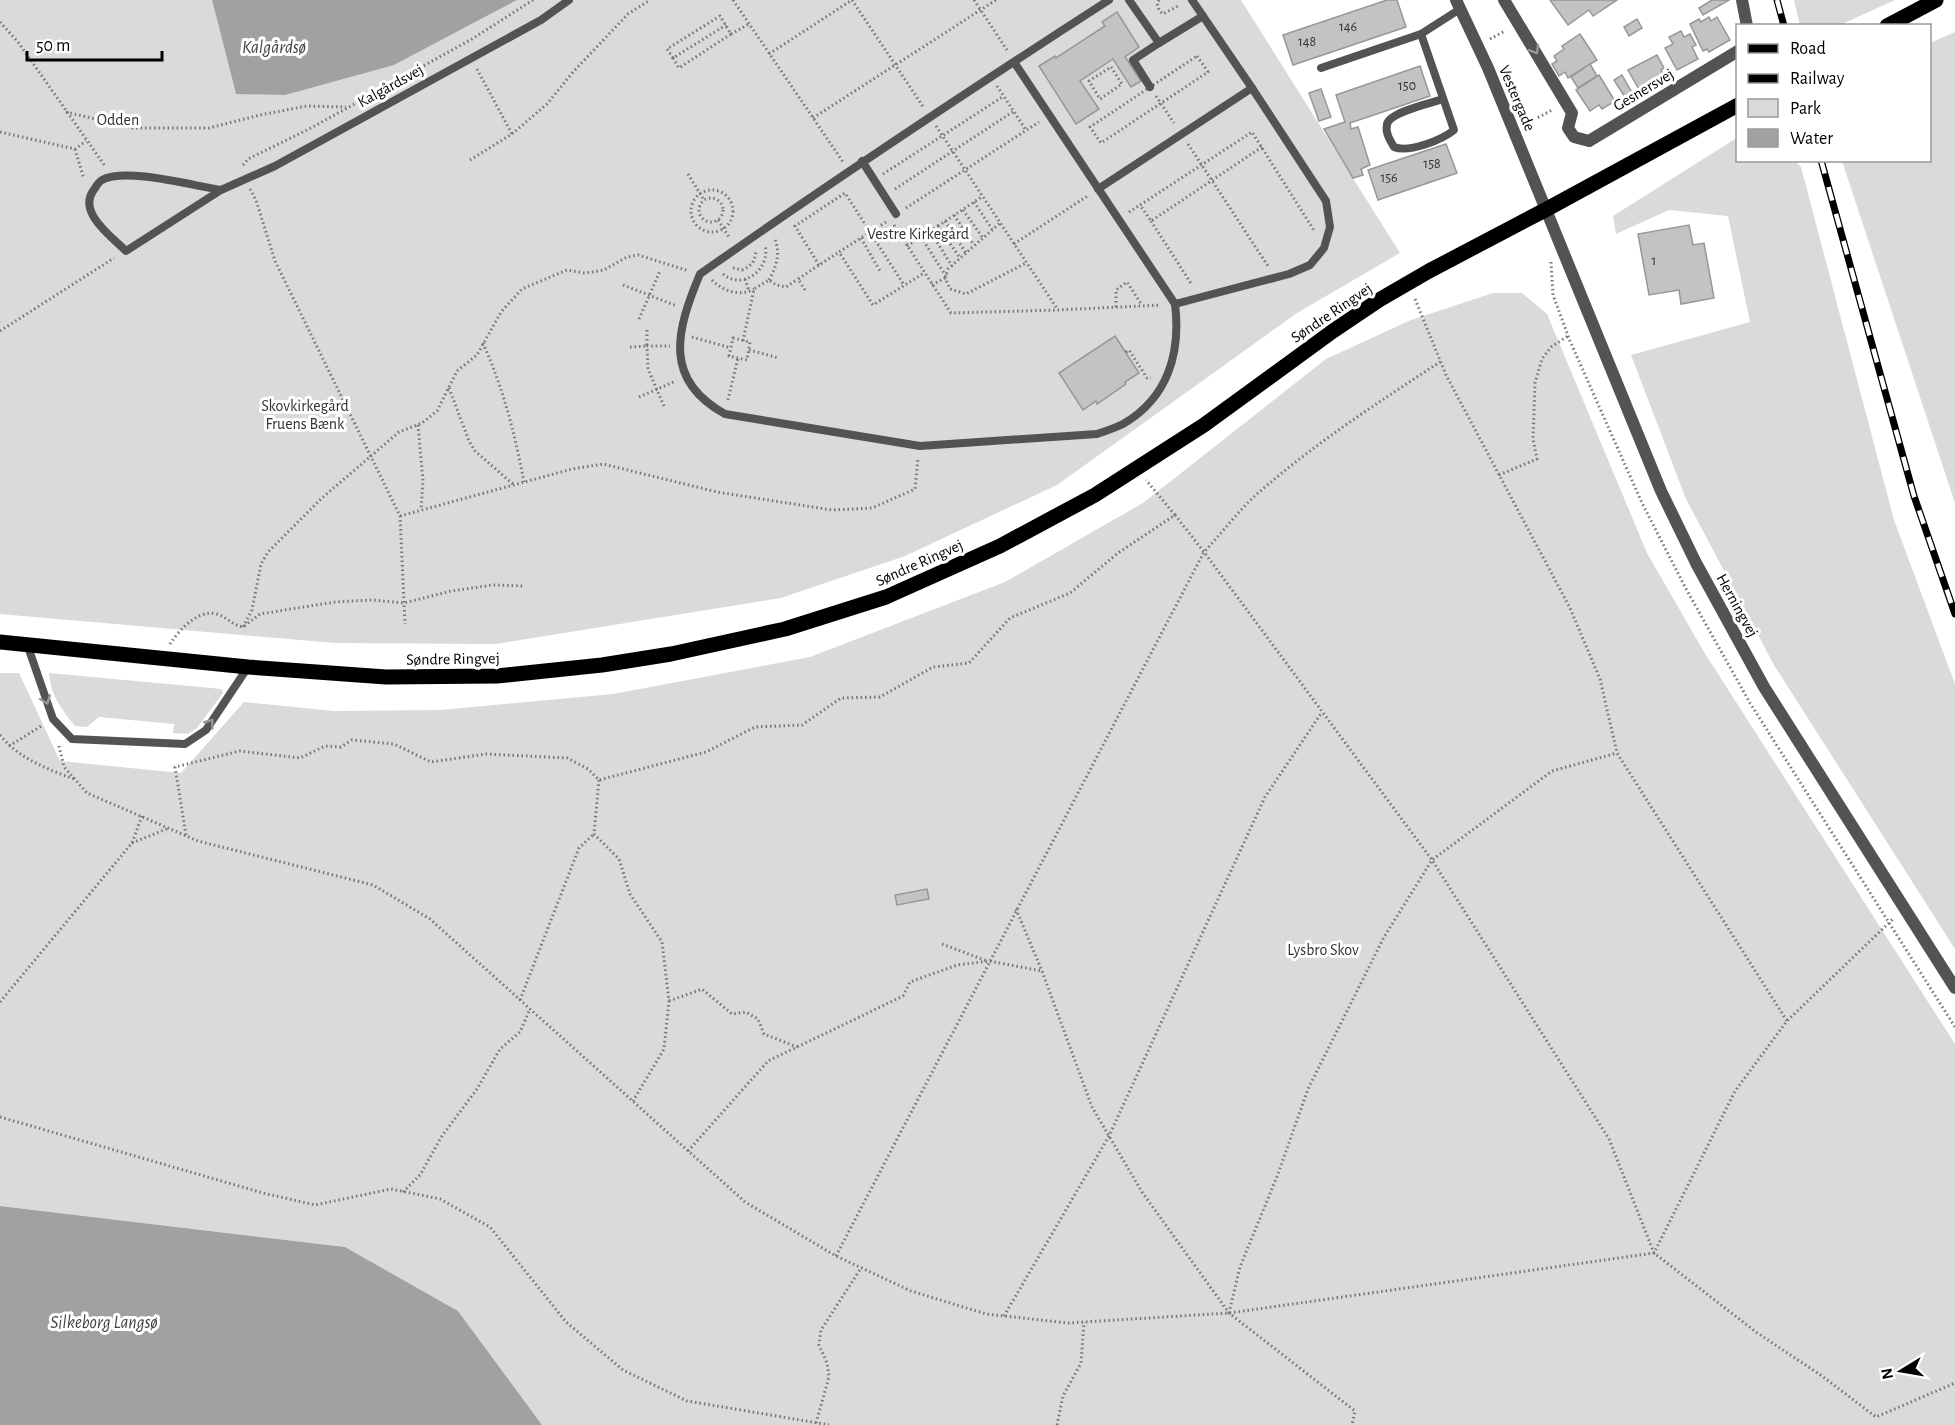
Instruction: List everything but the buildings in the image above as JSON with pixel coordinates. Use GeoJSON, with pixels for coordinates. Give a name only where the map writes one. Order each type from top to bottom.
{"type":"FeatureCollection","features":[{"type":"Feature","properties":{"kind":"main road"},"geometry":{"type":"LineString","coordinates":[[1891,24],[1936,0]]}},
{"type":"Feature","properties":{"kind":"main road","name":"Søndre Ringvej"},"geometry":{"type":"LineString","coordinates":[[0,642],[248,667],[386,677],[498,676],[671,654],[785,629],[886,597],[989,550],[1095,495],[1204,425],[1333,331],[1409,283],[1736,106]]}},
{"type":"Feature","properties":{"kind":"street"},"geometry":{"type":"LineString","coordinates":[[1504,0],[1566,102]]}},
{"type":"Feature","properties":{"kind":"street"},"geometry":{"type":"LineString","coordinates":[[1742,0],[1747,24]]}},
{"type":"Feature","properties":{"kind":"street","name":"Vestergade"},"geometry":{"type":"LineString","coordinates":[[1458,5],[1478,46],[1547,209]]}},
{"type":"Feature","properties":{"kind":"street","name":"Gesnersvej"},"geometry":{"type":"LineString","coordinates":[[1566,102],[1572,113],[1568,128],[1574,138],[1589,141],[1736,52]]}},
{"type":"Feature","properties":{"kind":"street","name":"Herningvej"},"geometry":{"type":"LineString","coordinates":[[1547,209],[1661,491],[1696,563],[1764,687],[1955,988]]}},
{"type":"Feature","properties":{"kind":"lane","name":"Kalgårdsvej"},"geometry":{"type":"LineString","coordinates":[[126,251],[221,190],[275,166],[541,20],[569,0]]}},
{"type":"Feature","properties":{"kind":"lane"},"geometry":{"type":"LineString","coordinates":[[1014,62],[1174,304],[1178,326],[1176,353],[1164,381],[1146,408],[1122,424],[1097,434],[920,446],[725,414],[707,404],[686,377],[680,358],[681,334],[700,274],[862,161],[1109,0]]}},
{"type":"Feature","properties":{"kind":"lane"},"geometry":{"type":"LineString","coordinates":[[1128,0],[1159,43]]}},
{"type":"Feature","properties":{"kind":"lane"},"geometry":{"type":"LineString","coordinates":[[1174,304],[1276,278],[1310,265],[1324,248],[1330,226],[1326,201],[1252,88],[1190,0]]}},
{"type":"Feature","properties":{"kind":"lane"},"geometry":{"type":"LineString","coordinates":[[1321,68],[1422,34],[1458,5]]}},
{"type":"Feature","properties":{"kind":"lane"},"geometry":{"type":"LineString","coordinates":[[1150,87],[1133,60],[1203,16]]}},
{"type":"Feature","properties":{"kind":"lane"},"geometry":{"type":"LineString","coordinates":[[1422,34],[1454,130],[1445,137],[1402,150],[1394,147],[1388,136],[1386,126],[1388,121],[1396,114],[1443,99]]}},
{"type":"Feature","properties":{"kind":"lane"},"geometry":{"type":"LineString","coordinates":[[1098,189],[1252,88]]}},
{"type":"Feature","properties":{"kind":"lane"},"geometry":{"type":"LineString","coordinates":[[862,161],[896,214]]}},
{"type":"Feature","properties":{"kind":"lane"},"geometry":{"type":"LineString","coordinates":[[126,251],[98,224],[90,209],[90,195],[100,181],[113,176],[132,175],[221,190]]}},
{"type":"Feature","properties":{"kind":"lane"},"geometry":{"type":"LineString","coordinates":[[27,644],[53,719],[72,739],[185,744],[206,730],[248,667]]}},
{"type":"Feature","properties":{"kind":"path"},"geometry":{"type":"LineString","coordinates":[[242,167],[248,159],[472,39],[533,0]]}},
{"type":"Feature","properties":{"kind":"path"},"geometry":{"type":"LineString","coordinates":[[470,160],[512,134],[547,104],[573,72],[628,14],[650,0]]}},
{"type":"Feature","properties":{"kind":"path"},"geometry":{"type":"LineString","coordinates":[[733,0],[849,170]]}},
{"type":"Feature","properties":{"kind":"path"},"geometry":{"type":"LineString","coordinates":[[769,54],[852,0],[1058,310]]}},
{"type":"Feature","properties":{"kind":"path"},"geometry":{"type":"LineString","coordinates":[[974,0],[1014,62]]}},
{"type":"Feature","properties":{"kind":"path"},"geometry":{"type":"LineString","coordinates":[[813,118],[996,0]]}},
{"type":"Feature","properties":{"kind":"path"},"geometry":{"type":"LineString","coordinates":[[1159,0],[1157,3],[1163,14],[1190,0]]}},
{"type":"Feature","properties":{"kind":"path"},"geometry":{"type":"LineString","coordinates":[[731,34],[720,16],[667,49],[679,68],[749,24]]}},
{"type":"Feature","properties":{"kind":"path"},"geometry":{"type":"LineString","coordinates":[[0,22],[18,42],[113,176]]}},
{"type":"Feature","properties":{"kind":"path"},"geometry":{"type":"LineString","coordinates":[[1478,46],[1519,23]]}},
{"type":"Feature","properties":{"kind":"path"},"geometry":{"type":"LineString","coordinates":[[673,58],[726,25]]}},
{"type":"Feature","properties":{"kind":"path"},"geometry":{"type":"LineString","coordinates":[[471,58],[512,134]]}},
{"type":"Feature","properties":{"kind":"path"},"geometry":{"type":"LineString","coordinates":[[1111,67],[1122,84],[1100,99],[1089,81],[1111,67]]}},
{"type":"Feature","properties":{"kind":"path"},"geometry":{"type":"LineString","coordinates":[[991,77],[1026,130]]}},
{"type":"Feature","properties":{"kind":"path"},"geometry":{"type":"LineString","coordinates":[[874,179],[1004,96]]}},
{"type":"Feature","properties":{"kind":"path"},"geometry":{"type":"LineString","coordinates":[[1514,131],[1566,102]]}},
{"type":"Feature","properties":{"kind":"path"},"geometry":{"type":"LineString","coordinates":[[66,112],[133,128],[209,128],[307,106],[347,107]]}},
{"type":"Feature","properties":{"kind":"path"},"geometry":{"type":"LineString","coordinates":[[884,196],[1014,111]]}},
{"type":"Feature","properties":{"kind":"path"},"geometry":{"type":"LineString","coordinates":[[896,214],[1049,115]]}},
{"type":"Feature","properties":{"kind":"path"},"geometry":{"type":"LineString","coordinates":[[0,132],[75,149],[86,141]]}},
{"type":"Feature","properties":{"kind":"path"},"geometry":{"type":"LineString","coordinates":[[1200,298],[1140,205],[1252,132],[1324,248]]}},
{"type":"Feature","properties":{"kind":"path"},"geometry":{"type":"LineString","coordinates":[[1151,221],[1262,147]]}},
{"type":"Feature","properties":{"kind":"path"},"geometry":{"type":"LineString","coordinates":[[75,149],[90,195]]}},
{"type":"Feature","properties":{"kind":"path"},"geometry":{"type":"LineString","coordinates":[[688,174],[704,200]]}},
{"type":"Feature","properties":{"kind":"path"},"geometry":{"type":"LineString","coordinates":[[246,179],[256,200],[275,261],[400,516],[405,624]]}},
{"type":"Feature","properties":{"kind":"path"},"geometry":{"type":"LineString","coordinates":[[1213,180],[1276,278]]}},
{"type":"Feature","properties":{"kind":"path"},"geometry":{"type":"LineString","coordinates":[[710,189],[717,190],[729,199],[733,209],[732,217],[723,228],[713,232],[706,231],[693,222],[690,212],[691,205],[699,193],[710,189]]}},
{"type":"Feature","properties":{"kind":"path"},"geometry":{"type":"LineString","coordinates":[[1014,244],[1098,189]]}},
{"type":"Feature","properties":{"kind":"path"},"geometry":{"type":"LineString","coordinates":[[819,264],[795,226],[845,194],[904,285]]}},
{"type":"Feature","properties":{"kind":"path"},"geometry":{"type":"LineString","coordinates":[[907,246],[982,196]]}},
{"type":"Feature","properties":{"kind":"path"},"geometry":{"type":"LineString","coordinates":[[715,198],[722,204],[723,213],[718,220],[708,222],[701,218],[699,206],[704,200],[715,198]]}},
{"type":"Feature","properties":{"kind":"path"},"geometry":{"type":"LineString","coordinates":[[974,202],[992,229]]}},
{"type":"Feature","properties":{"kind":"path"},"geometry":{"type":"LineString","coordinates":[[963,209],[983,238]]}},
{"type":"Feature","properties":{"kind":"path"},"geometry":{"type":"LineString","coordinates":[[954,215],[974,245]]}},
{"type":"Feature","properties":{"kind":"path"},"geometry":{"type":"LineString","coordinates":[[693,222],[701,218]]}},
{"type":"Feature","properties":{"kind":"path"},"geometry":{"type":"LineString","coordinates":[[769,280],[776,285],[786,287],[890,219],[951,313],[1174,304]]}},
{"type":"Feature","properties":{"kind":"path"},"geometry":{"type":"LineString","coordinates":[[718,220],[737,248]]}},
{"type":"Feature","properties":{"kind":"path"},"geometry":{"type":"LineString","coordinates":[[945,221],[966,253]]}},
{"type":"Feature","properties":{"kind":"path"},"geometry":{"type":"LineString","coordinates":[[932,285],[945,277],[960,258],[1000,223]]}},
{"type":"Feature","properties":{"kind":"path"},"geometry":{"type":"LineString","coordinates":[[938,226],[960,258]]}},
{"type":"Feature","properties":{"kind":"path"},"geometry":{"type":"LineString","coordinates":[[714,265],[727,277],[735,280],[745,279],[756,273],[765,261],[767,252],[764,230]]}},
{"type":"Feature","properties":{"kind":"path"},"geometry":{"type":"LineString","coordinates":[[243,627],[252,610],[261,564],[268,552],[322,498],[399,432],[418,425],[437,411],[457,371],[477,354],[501,312],[522,289],[567,270],[585,273],[604,270],[627,257],[638,255],[700,274],[711,279],[722,289],[741,293],[752,290],[769,280],[776,266],[779,250],[773,235],[764,230]]}},
{"type":"Feature","properties":{"kind":"path"},"geometry":{"type":"LineString","coordinates":[[930,231],[952,266]]}},
{"type":"Feature","properties":{"kind":"path"},"geometry":{"type":"LineString","coordinates":[[921,237],[950,289],[966,294],[1026,263]]}},
{"type":"Feature","properties":{"kind":"path"},"geometry":{"type":"LineString","coordinates":[[861,238],[880,271]]}},
{"type":"Feature","properties":{"kind":"path"},"geometry":{"type":"LineString","coordinates":[[0,331],[126,251]]}},
{"type":"Feature","properties":{"kind":"path"},"geometry":{"type":"LineString","coordinates":[[839,252],[873,305],[924,273]]}},
{"type":"Feature","properties":{"kind":"path"},"geometry":{"type":"LineString","coordinates":[[639,319],[660,272]]}},
{"type":"Feature","properties":{"kind":"path"},"geometry":{"type":"LineString","coordinates":[[743,341],[752,290],[745,279]]}},
{"type":"Feature","properties":{"kind":"path"},"geometry":{"type":"LineString","coordinates":[[798,279],[805,290]]}},
{"type":"Feature","properties":{"kind":"path"},"geometry":{"type":"LineString","coordinates":[[1116,307],[1116,290],[1127,282],[1142,306]]}},
{"type":"Feature","properties":{"kind":"path"},"geometry":{"type":"LineString","coordinates":[[1409,283],[1440,363],[1570,608],[1600,679],[1617,753],[1787,1021]]}},
{"type":"Feature","properties":{"kind":"path"},"geometry":{"type":"LineString","coordinates":[[623,285],[687,310]]}},
{"type":"Feature","properties":{"kind":"path"},"geometry":{"type":"LineString","coordinates":[[647,328],[648,369],[664,406]]}},
{"type":"Feature","properties":{"kind":"path"},"geometry":{"type":"LineString","coordinates":[[681,334],[731,348]]}},
{"type":"Feature","properties":{"kind":"path"},"geometry":{"type":"LineString","coordinates":[[1499,476],[1537,459],[1533,440],[1535,383],[1542,359],[1551,347],[1568,336]]}},
{"type":"Feature","properties":{"kind":"path"},"geometry":{"type":"LineString","coordinates":[[733,338],[750,342],[747,360],[729,356],[731,348],[733,338]]}},
{"type":"Feature","properties":{"kind":"path"},"geometry":{"type":"LineString","coordinates":[[483,343],[497,374],[525,482]]}},
{"type":"Feature","properties":{"kind":"path"},"geometry":{"type":"LineString","coordinates":[[630,347],[681,345]]}},
{"type":"Feature","properties":{"kind":"path"},"geometry":{"type":"LineString","coordinates":[[749,350],[779,358]]}},
{"type":"Feature","properties":{"kind":"path"},"geometry":{"type":"LineString","coordinates":[[1126,352],[1129,350],[1147,378],[1164,381]]}},
{"type":"Feature","properties":{"kind":"path"},"geometry":{"type":"LineString","coordinates":[[725,414],[738,358]]}},
{"type":"Feature","properties":{"kind":"path"},"geometry":{"type":"LineString","coordinates":[[836,1256],[1204,552],[1256,496],[1307,453],[1359,414],[1440,363]]}},
{"type":"Feature","properties":{"kind":"path"},"geometry":{"type":"LineString","coordinates":[[639,397],[686,377]]}},
{"type":"Feature","properties":{"kind":"path"},"geometry":{"type":"LineString","coordinates":[[449,388],[475,451],[514,485]]}},
{"type":"Feature","properties":{"kind":"path"},"geometry":{"type":"LineString","coordinates":[[418,425],[423,481],[421,510]]}},
{"type":"Feature","properties":{"kind":"path"},"geometry":{"type":"LineString","coordinates":[[400,516],[572,469],[603,464],[717,492],[832,510],[872,508],[915,489],[920,446]]}},
{"type":"Feature","properties":{"kind":"path"},"geometry":{"type":"LineString","coordinates":[[1137,468],[1204,552],[1432,860],[1609,1140],[1654,1253],[1756,1332],[1822,1376],[1876,1417],[1955,1383]]}},
{"type":"Feature","properties":{"kind":"path"},"geometry":{"type":"LineString","coordinates":[[599,780],[706,752],[755,727],[802,725],[841,698],[880,697],[933,667],[969,663],[1010,618],[1070,593],[1118,553],[1175,515]]}},
{"type":"Feature","properties":{"kind":"path"},"geometry":{"type":"LineString","coordinates":[[161,658],[176,636],[200,614],[216,614],[227,619],[234,626],[243,627],[260,614],[335,602],[372,600],[404,603],[451,591],[493,585],[523,586]]}},
{"type":"Feature","properties":{"kind":"path"},"geometry":{"type":"LineString","coordinates":[[1004,1316],[1109,1136],[1265,797],[1322,711]]}},
{"type":"Feature","properties":{"kind":"path"},"geometry":{"type":"LineString","coordinates":[[9,747],[53,719],[64,767],[87,793],[198,841],[373,885],[430,919],[746,1202],[836,1256],[911,1291],[986,1314],[1068,1323],[1229,1313],[1654,1253]]}},
{"type":"Feature","properties":{"kind":"path"},"geometry":{"type":"LineString","coordinates":[[0,735],[9,747],[40,766],[75,780]]}},
{"type":"Feature","properties":{"kind":"path"},"geometry":{"type":"LineString","coordinates":[[186,835],[175,767],[240,751],[300,758],[325,746],[341,747],[352,740],[394,744],[431,762],[486,754],[567,758],[588,769],[599,780]]}},
{"type":"Feature","properties":{"kind":"path"},"geometry":{"type":"LineString","coordinates":[[1229,1313],[1240,1267],[1278,1174],[1308,1089],[1384,937],[1432,860],[1552,771],[1617,753]]}},
{"type":"Feature","properties":{"kind":"path"},"geometry":{"type":"LineString","coordinates":[[520,1000],[579,848],[594,834],[599,780]]}},
{"type":"Feature","properties":{"kind":"path"},"geometry":{"type":"LineString","coordinates":[[0,1002],[132,843],[142,816]]}},
{"type":"Feature","properties":{"kind":"path"},"geometry":{"type":"LineString","coordinates":[[132,843],[169,828]]}},
{"type":"Feature","properties":{"kind":"path"},"geometry":{"type":"LineString","coordinates":[[594,834],[619,859],[630,894],[662,942],[669,1001],[664,1049],[633,1101]]}},
{"type":"Feature","properties":{"kind":"path"},"geometry":{"type":"LineString","coordinates":[[1654,1253],[1735,1091],[1787,1021],[1904,908]]}},
{"type":"Feature","properties":{"kind":"path"},"geometry":{"type":"LineString","coordinates":[[1016,909],[1092,1107],[1142,1192],[1229,1313],[1355,1411],[1352,1425]]}},
{"type":"Feature","properties":{"kind":"path"},"geometry":{"type":"LineString","coordinates":[[942,944],[989,961],[1041,971]]}},
{"type":"Feature","properties":{"kind":"path"},"geometry":{"type":"LineString","coordinates":[[688,1151],[768,1061],[903,996],[910,982],[957,965],[989,961]]}},
{"type":"Feature","properties":{"kind":"path"},"geometry":{"type":"LineString","coordinates":[[669,1001],[702,989],[732,1014],[746,1012],[758,1019],[764,1034],[798,1047]]}},
{"type":"Feature","properties":{"kind":"path"},"geometry":{"type":"LineString","coordinates":[[403,1192],[420,1175],[442,1136],[477,1089],[500,1049],[520,1032],[530,1009]]}},
{"type":"Feature","properties":{"kind":"path"},"geometry":{"type":"LineString","coordinates":[[0,1117],[263,1193],[315,1205],[391,1189],[440,1199],[490,1227],[566,1322],[623,1370],[687,1401],[829,1425]]}},
{"type":"Feature","properties":{"kind":"path"},"geometry":{"type":"LineString","coordinates":[[816,1423],[829,1377],[827,1363],[819,1345],[821,1330],[861,1268]]}},
{"type":"Feature","properties":{"kind":"path"},"geometry":{"type":"LineString","coordinates":[[1057,1425],[1063,1396],[1082,1363],[1084,1322]]}},
{"type":"Feature","properties":{"kind":"green space"},"geometry":{"type":"Polygon","coordinates":[[[0,0],[212,0],[236,94],[394,65],[517,0],[1241,0],[1400,253],[1297,313],[1057,485],[905,556],[781,598],[496,644],[335,643],[0,614],[0,0]]]}},
{"type":"Feature","properties":{"kind":"green space"},"geometry":{"type":"Polygon","coordinates":[[[1794,0],[1895,0],[1842,24],[1800,24],[1794,0]]]}},
{"type":"Feature","properties":{"kind":"green space"},"geometry":{"type":"Polygon","coordinates":[[[1955,32],[1955,503],[1842,162],[1931,162],[1931,43],[1955,32]]]}},
{"type":"Feature","properties":{"kind":"green space"},"geometry":{"type":"Polygon","coordinates":[[[1735,139],[1736,162],[1796,162],[1801,167],[1894,520],[1955,684],[1955,949],[1774,665],[1686,499],[1631,355],[1750,322],[1728,216],[1669,210],[1616,234],[1613,216],[1735,139]]]}},
{"type":"Feature","properties":{"kind":"green space","name":"Lysbro Skov"},"geometry":{"type":"Polygon","coordinates":[[[1493,293],[1522,293],[1547,314],[1647,553],[1704,652],[1955,1044],[1955,1425],[542,1425],[458,1311],[345,1247],[0,1206],[0,673],[19,673],[60,761],[181,773],[244,702],[334,711],[441,710],[613,694],[810,657],[1005,582],[1143,503],[1326,359],[1411,320],[1493,293]]]}},
{"type":"Feature","properties":{"kind":"green space"},"geometry":{"type":"Polygon","coordinates":[[[49,673],[222,689],[223,693],[197,728],[188,734],[173,733],[174,724],[99,717],[87,727],[75,726],[54,695],[49,673]]]}},
{"type":"Feature","properties":{"kind":"water","name":"Kalgårdsø"},"geometry":{"type":"Polygon","coordinates":[[[212,0],[517,0],[394,65],[285,95],[236,94],[212,0]]]}},
{"type":"Feature","properties":{"kind":"water","name":"Silkeborg Langsø"},"geometry":{"type":"Polygon","coordinates":[[[0,1206],[345,1247],[458,1311],[542,1425],[0,1425],[0,1206]]]}},
{"type":"Feature","properties":{"kind":"railway"},"geometry":{"type":"LineString","coordinates":[[1777,0],[1783,24]]}},
{"type":"Feature","properties":{"kind":"railway"},"geometry":{"type":"LineString","coordinates":[[1822,162],[1914,496],[1955,614]]}},
{"type":"Feature","properties":{"kind":"park label","name":"Odden"},"geometry":{"type":"Point","coordinates":[118,119]}},
{"type":"Feature","properties":{"kind":"park label","name":"Vestre Kirkegård"},"geometry":{"type":"Point","coordinates":[918,233]}},
{"type":"Feature","properties":{"kind":"park label","name":"Skovkirkegård Fruens Bænk"},"geometry":{"type":"Point","coordinates":[305,414]}}]}
